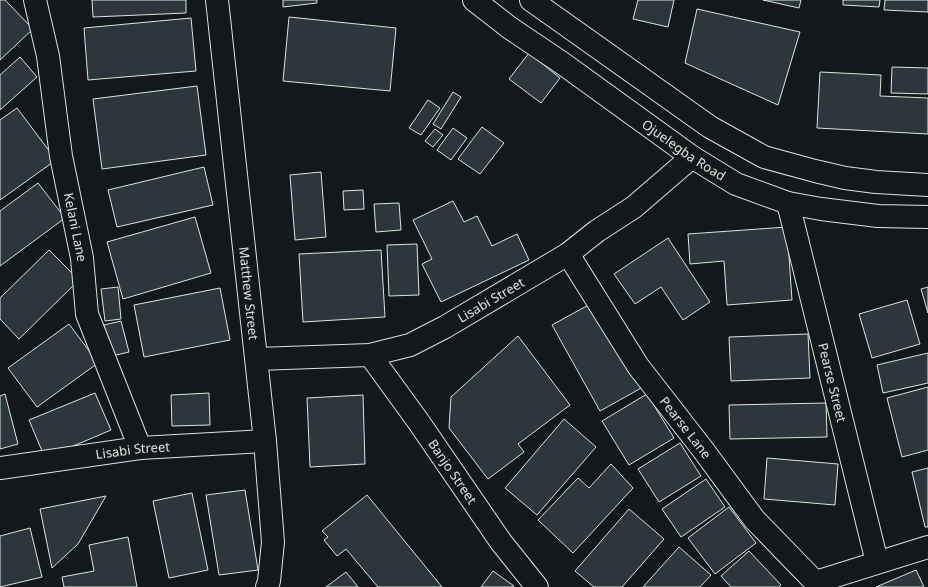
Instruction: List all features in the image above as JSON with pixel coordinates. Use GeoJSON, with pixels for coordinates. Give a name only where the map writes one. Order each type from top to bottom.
{"type":"FeatureCollection","features":[{"type":"Feature","properties":{"kind":"street","name":"Kelani Lane"},"geometry":{"type":"LineString","coordinates":[[36,0],[48,56],[61,156],[82,258],[87,314],[140,448]]}},
{"type":"Feature","properties":{"kind":"street","name":"Matthew Street"},"geometry":{"type":"LineString","coordinates":[[217,0],[265,441],[273,542],[267,587]]}},
{"type":"Feature","properties":{"kind":"street","name":"Ojuelegba Road"},"geometry":{"type":"LineString","coordinates":[[474,0],[510,28],[692,157],[736,184],[788,203],[821,209],[878,216],[928,217]]}},
{"type":"Feature","properties":{"kind":"street"},"geometry":{"type":"LineString","coordinates":[[532,0],[710,127],[764,157],[815,172],[845,178],[876,182],[928,185]]}},
{"type":"Feature","properties":{"kind":"street","name":"Lisabi Street"},"geometry":{"type":"LineString","coordinates":[[257,359],[370,355],[410,345],[445,327],[568,254],[597,231],[634,207],[692,157]]}},
{"type":"Feature","properties":{"kind":"street","name":"Pearse Street"},"geometry":{"type":"LineString","coordinates":[[788,203],[877,562]]}},
{"type":"Feature","properties":{"kind":"street","name":"Pearse Lane"},"geometry":{"type":"LineString","coordinates":[[568,254],[638,366],[704,451],[754,519],[818,584]]}},
{"type":"Feature","properties":{"kind":"street","name":"Banjo Street"},"geometry":{"type":"LineString","coordinates":[[370,355],[418,421],[501,542],[538,587]]}},
{"type":"Feature","properties":{"kind":"street","name":"Lisabi Street"},"geometry":{"type":"LineString","coordinates":[[0,468],[140,448],[265,441]]}},
{"type":"Feature","properties":{"kind":"street"},"geometry":{"type":"LineString","coordinates":[[818,584],[877,562],[928,547]]}},
{"type":"Feature","properties":{"kind":"building"},"geometry":{"type":"Polygon","coordinates":[[[0,0],[5,0],[33,29],[0,60],[0,0]]]}},
{"type":"Feature","properties":{"kind":"building"},"geometry":{"type":"Polygon","coordinates":[[[92,0],[186,0],[186,13],[93,17],[92,0]]]}},
{"type":"Feature","properties":{"kind":"building"},"geometry":{"type":"Polygon","coordinates":[[[283,0],[317,0],[317,3],[283,7],[283,0]]]}},
{"type":"Feature","properties":{"kind":"building"},"geometry":{"type":"Polygon","coordinates":[[[638,0],[674,0],[668,27],[633,19],[638,0]]]}},
{"type":"Feature","properties":{"kind":"building"},"geometry":{"type":"Polygon","coordinates":[[[763,0],[801,0],[799,8],[763,0]]]}},
{"type":"Feature","properties":{"kind":"building"},"geometry":{"type":"Polygon","coordinates":[[[843,0],[880,0],[879,7],[843,5],[843,0]]]}},
{"type":"Feature","properties":{"kind":"building"},"geometry":{"type":"Polygon","coordinates":[[[885,0],[928,0],[928,12],[884,10],[885,0]]]}},
{"type":"Feature","properties":{"kind":"building"},"geometry":{"type":"Polygon","coordinates":[[[697,9],[800,32],[778,105],[685,63],[697,9]]]}},
{"type":"Feature","properties":{"kind":"building"},"geometry":{"type":"Polygon","coordinates":[[[289,17],[396,28],[390,91],[283,81],[289,17]]]}},
{"type":"Feature","properties":{"kind":"building"},"geometry":{"type":"Polygon","coordinates":[[[191,18],[196,71],[88,80],[84,28],[191,18]]]}},
{"type":"Feature","properties":{"kind":"building"},"geometry":{"type":"Polygon","coordinates":[[[529,53],[560,78],[541,103],[509,79],[529,53]]]}},
{"type":"Feature","properties":{"kind":"building"},"geometry":{"type":"Polygon","coordinates":[[[20,57],[37,77],[0,110],[0,75],[20,57]]]}},
{"type":"Feature","properties":{"kind":"building"},"geometry":{"type":"Polygon","coordinates":[[[892,67],[928,68],[928,94],[891,93],[892,67]]]}},
{"type":"Feature","properties":{"kind":"building"},"geometry":{"type":"Polygon","coordinates":[[[820,72],[881,75],[880,96],[928,98],[928,134],[817,128],[820,72]]]}},
{"type":"Feature","properties":{"kind":"building"},"geometry":{"type":"Polygon","coordinates":[[[197,86],[206,155],[102,169],[93,99],[197,86]]]}},
{"type":"Feature","properties":{"kind":"building"},"geometry":{"type":"Polygon","coordinates":[[[453,92],[461,97],[441,129],[433,124],[453,92]]]}},
{"type":"Feature","properties":{"kind":"building"},"geometry":{"type":"Polygon","coordinates":[[[428,100],[440,108],[421,135],[409,128],[428,100]]]}},
{"type":"Feature","properties":{"kind":"building"},"geometry":{"type":"Polygon","coordinates":[[[17,108],[56,160],[0,200],[0,120],[17,108]]]}},
{"type":"Feature","properties":{"kind":"building"},"geometry":{"type":"Polygon","coordinates":[[[482,127],[504,143],[480,174],[458,159],[482,127]]]}},
{"type":"Feature","properties":{"kind":"building"},"geometry":{"type":"Polygon","coordinates":[[[453,128],[467,138],[451,160],[437,150],[453,128]]]}},
{"type":"Feature","properties":{"kind":"building"},"geometry":{"type":"Polygon","coordinates":[[[435,129],[443,135],[433,147],[425,141],[435,129]]]}},
{"type":"Feature","properties":{"kind":"building"},"geometry":{"type":"Polygon","coordinates":[[[204,167],[213,205],[117,227],[108,190],[204,167]]]}},
{"type":"Feature","properties":{"kind":"building"},"geometry":{"type":"Polygon","coordinates":[[[321,172],[326,237],[295,240],[290,175],[321,172]]]}},
{"type":"Feature","properties":{"kind":"building"},"geometry":{"type":"Polygon","coordinates":[[[38,183],[65,218],[0,266],[0,211],[38,183]]]}},
{"type":"Feature","properties":{"kind":"building"},"geometry":{"type":"Polygon","coordinates":[[[363,190],[364,209],[344,210],[343,191],[363,190]]]}},
{"type":"Feature","properties":{"kind":"building"},"geometry":{"type":"Polygon","coordinates":[[[453,201],[464,222],[477,216],[492,246],[517,234],[529,260],[441,302],[422,264],[432,259],[413,220],[453,201]]]}},
{"type":"Feature","properties":{"kind":"building"},"geometry":{"type":"Polygon","coordinates":[[[399,203],[401,230],[376,232],[374,204],[399,203]]]}},
{"type":"Feature","properties":{"kind":"building"},"geometry":{"type":"Polygon","coordinates":[[[195,217],[211,273],[123,299],[107,242],[195,217]]]}},
{"type":"Feature","properties":{"kind":"building"},"geometry":{"type":"Polygon","coordinates":[[[787,227],[792,300],[727,305],[724,261],[690,264],[688,234],[787,227]]]}},
{"type":"Feature","properties":{"kind":"building"},"geometry":{"type":"Polygon","coordinates":[[[668,238],[710,302],[683,320],[661,287],[635,304],[614,274],[668,238]]]}},
{"type":"Feature","properties":{"kind":"building"},"geometry":{"type":"Polygon","coordinates":[[[417,244],[419,295],[389,296],[387,245],[417,244]]]}},
{"type":"Feature","properties":{"kind":"building"},"geometry":{"type":"Polygon","coordinates":[[[49,250],[79,280],[19,339],[0,319],[0,298],[49,250]]]}},
{"type":"Feature","properties":{"kind":"building"},"geometry":{"type":"Polygon","coordinates":[[[381,250],[385,317],[303,322],[299,254],[381,250]]]}},
{"type":"Feature","properties":{"kind":"building"},"geometry":{"type":"Polygon","coordinates":[[[118,287],[121,319],[105,321],[101,289],[118,287]]]}},
{"type":"Feature","properties":{"kind":"building"},"geometry":{"type":"Polygon","coordinates":[[[928,287],[928,313],[921,289],[928,287]]]}},
{"type":"Feature","properties":{"kind":"building"},"geometry":{"type":"Polygon","coordinates":[[[220,288],[230,340],[144,357],[134,305],[220,288]]]}},
{"type":"Feature","properties":{"kind":"building"},"geometry":{"type":"Polygon","coordinates":[[[907,300],[920,344],[872,358],[859,314],[907,300]]]}},
{"type":"Feature","properties":{"kind":"building"},"geometry":{"type":"Polygon","coordinates":[[[594,302],[643,387],[600,411],[552,325],[594,302]]]}},
{"type":"Feature","properties":{"kind":"building"},"geometry":{"type":"Polygon","coordinates":[[[121,321],[129,352],[112,356],[104,325],[121,321]]]}},
{"type":"Feature","properties":{"kind":"building"},"geometry":{"type":"Polygon","coordinates":[[[69,324],[98,363],[37,407],[8,368],[69,324]]]}},
{"type":"Feature","properties":{"kind":"building"},"geometry":{"type":"Polygon","coordinates":[[[808,334],[810,378],[731,381],[729,337],[808,334]]]}},
{"type":"Feature","properties":{"kind":"building"},"geometry":{"type":"Polygon","coordinates":[[[518,336],[570,405],[518,444],[524,452],[488,479],[449,428],[451,397],[518,336]]]}},
{"type":"Feature","properties":{"kind":"building"},"geometry":{"type":"Polygon","coordinates":[[[928,353],[928,383],[883,393],[877,365],[928,353]]]}},
{"type":"Feature","properties":{"kind":"building"},"geometry":{"type":"Polygon","coordinates":[[[928,387],[928,450],[902,457],[887,398],[928,387]]]}},
{"type":"Feature","properties":{"kind":"building"},"geometry":{"type":"Polygon","coordinates":[[[95,393],[111,430],[45,458],[29,420],[95,393]]]}},
{"type":"Feature","properties":{"kind":"building"},"geometry":{"type":"Polygon","coordinates":[[[209,393],[210,425],[172,426],[171,395],[209,393]]]}},
{"type":"Feature","properties":{"kind":"building"},"geometry":{"type":"Polygon","coordinates":[[[5,394],[18,444],[0,449],[0,396],[5,394]]]}},
{"type":"Feature","properties":{"kind":"building"},"geometry":{"type":"Polygon","coordinates":[[[647,394],[674,438],[629,465],[602,421],[647,394]]]}},
{"type":"Feature","properties":{"kind":"building"},"geometry":{"type":"Polygon","coordinates":[[[363,395],[365,464],[310,467],[307,398],[363,395]]]}},
{"type":"Feature","properties":{"kind":"building"},"geometry":{"type":"Polygon","coordinates":[[[826,403],[827,437],[730,439],[729,405],[826,403]]]}},
{"type":"Feature","properties":{"kind":"building"},"geometry":{"type":"Polygon","coordinates":[[[564,419],[596,447],[537,515],[505,488],[564,419]]]}},
{"type":"Feature","properties":{"kind":"building"},"geometry":{"type":"Polygon","coordinates":[[[680,443],[701,476],[659,502],[638,469],[680,443]]]}},
{"type":"Feature","properties":{"kind":"building"},"geometry":{"type":"Polygon","coordinates":[[[767,458],[838,464],[835,505],[764,499],[767,458]]]}},
{"type":"Feature","properties":{"kind":"building"},"geometry":{"type":"Polygon","coordinates":[[[611,464],[633,488],[573,553],[538,520],[578,478],[589,488],[611,464]]]}},
{"type":"Feature","properties":{"kind":"building"},"geometry":{"type":"Polygon","coordinates":[[[928,468],[928,527],[925,527],[912,472],[928,468]]]}},
{"type":"Feature","properties":{"kind":"building"},"geometry":{"type":"Polygon","coordinates":[[[706,479],[725,507],[681,537],[662,509],[706,479]]]}},
{"type":"Feature","properties":{"kind":"building"},"geometry":{"type":"Polygon","coordinates":[[[245,490],[258,570],[219,575],[206,495],[245,490]]]}},
{"type":"Feature","properties":{"kind":"building"},"geometry":{"type":"Polygon","coordinates":[[[192,493],[208,570],[169,578],[153,501],[192,493]]]}},
{"type":"Feature","properties":{"kind":"building"},"geometry":{"type":"Polygon","coordinates":[[[367,495],[442,587],[378,587],[346,549],[337,556],[324,540],[328,537],[322,531],[367,495]]]}},
{"type":"Feature","properties":{"kind":"building"},"geometry":{"type":"Polygon","coordinates":[[[106,496],[78,544],[52,568],[40,509],[106,496]]]}},
{"type":"Feature","properties":{"kind":"building"},"geometry":{"type":"Polygon","coordinates":[[[729,507],[756,543],[715,574],[688,538],[729,507]]]}},
{"type":"Feature","properties":{"kind":"building"},"geometry":{"type":"Polygon","coordinates":[[[629,509],[664,539],[622,587],[594,587],[575,571],[629,509]]]}},
{"type":"Feature","properties":{"kind":"building"},"geometry":{"type":"Polygon","coordinates":[[[30,528],[42,577],[0,587],[0,536],[30,528]]]}},
{"type":"Feature","properties":{"kind":"building"},"geometry":{"type":"Polygon","coordinates":[[[128,537],[137,587],[64,587],[62,577],[94,571],[89,545],[128,537]]]}},
{"type":"Feature","properties":{"kind":"building"},"geometry":{"type":"Polygon","coordinates":[[[679,547],[711,575],[700,587],[643,587],[679,547]]]}},
{"type":"Feature","properties":{"kind":"building"},"geometry":{"type":"Polygon","coordinates":[[[749,551],[781,585],[779,587],[731,587],[721,576],[749,551]]]}},
{"type":"Feature","properties":{"kind":"building"},"geometry":{"type":"Polygon","coordinates":[[[916,570],[924,587],[876,587],[916,570]]]}},
{"type":"Feature","properties":{"kind":"building"},"geometry":{"type":"Polygon","coordinates":[[[493,571],[514,586],[481,587],[493,571]]]}},
{"type":"Feature","properties":{"kind":"building"},"geometry":{"type":"Polygon","coordinates":[[[346,572],[358,587],[326,587],[346,572]]]}}]}
